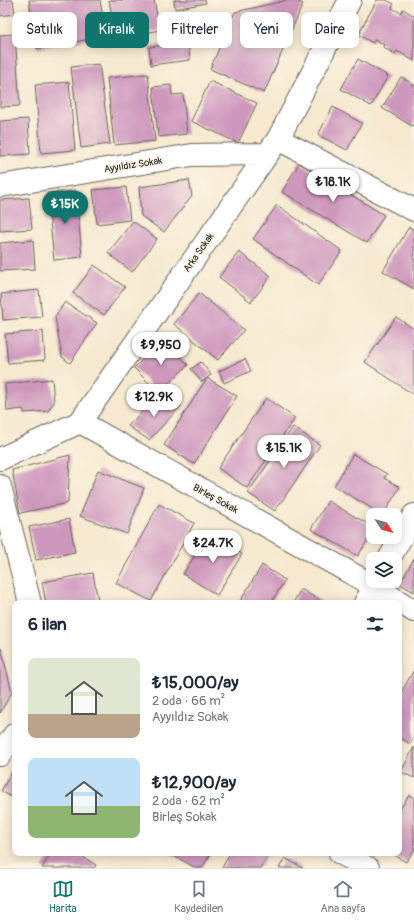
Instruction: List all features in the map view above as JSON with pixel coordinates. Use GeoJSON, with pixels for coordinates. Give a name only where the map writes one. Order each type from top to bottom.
{"type":"FeatureCollection","features":[{"type":"Feature","properties":{"kind":"street","name":"Arka Sokak"},"geometry":{"type":"LineString","coordinates":[[80,422],[272,146],[350,0]]}},
{"type":"Feature","properties":{"kind":"street","name":"Ayyıldız Sokak"},"geometry":{"type":"LineString","coordinates":[[0,186],[192,155],[272,146]]}},
{"type":"Feature","properties":{"kind":"street"},"geometry":{"type":"LineString","coordinates":[[272,146],[414,210]]}},
{"type":"Feature","properties":{"kind":"street"},"geometry":{"type":"LineString","coordinates":[[0,459],[80,422]]}},
{"type":"Feature","properties":{"kind":"street","name":"Birleş Sokak"},"geometry":{"type":"LineString","coordinates":[[80,422],[372,590],[392,600]]}},
{"type":"Feature","properties":{"kind":"street"},"geometry":{"type":"LineString","coordinates":[[0,486],[29,600]]}},
{"type":"Feature","properties":{"kind":"street"},"geometry":{"type":"LineString","coordinates":[[393,552],[414,515]]}},
{"type":"Feature","properties":{"kind":"street","name":"Birleş Sokak"},"geometry":{"type":"LineString","coordinates":[[402,605],[414,611]]}},
{"type":"Feature","properties":{"kind":"street"},"geometry":{"type":"LineString","coordinates":[[0,755],[12,738]]}},
{"type":"Feature","properties":{"kind":"street"},"geometry":{"type":"LineString","coordinates":[[346,856],[368,868]]}},
{"type":"Feature","properties":{"kind":"building"},"geometry":{"type":"Polygon","coordinates":[[[0,0],[13,0],[15,12],[12,12],[12,14],[0,16],[0,0]]]}},
{"type":"Feature","properties":{"kind":"building"},"geometry":{"type":"Polygon","coordinates":[[[29,0],[100,0],[102,12],[85,12],[85,40],[77,41],[77,12],[31,12],[29,0]]]}},
{"type":"Feature","properties":{"kind":"building"},"geometry":{"type":"Polygon","coordinates":[[[109,0],[154,0],[157,15],[157,31],[149,32],[149,12],[111,12],[109,0]]]}},
{"type":"Feature","properties":{"kind":"building"},"geometry":{"type":"Polygon","coordinates":[[[174,0],[205,0],[206,3],[175,9],[174,0]]]}},
{"type":"Feature","properties":{"kind":"building"},"geometry":{"type":"Polygon","coordinates":[[[288,0],[294,0],[303,4],[293,27],[293,12],[240,12],[240,48],[284,48],[264,93],[210,69],[219,48],[232,48],[232,19],[235,12],[288,0]]]}},
{"type":"Feature","properties":{"kind":"building"},"geometry":{"type":"Polygon","coordinates":[[[377,0],[386,0],[394,4],[392,8],[401,13],[403,9],[414,16],[414,61],[397,51],[395,54],[383,47],[384,45],[375,39],[373,43],[359,35],[361,32],[360,31],[377,0]]]}},
{"type":"Feature","properties":{"kind":"building"},"geometry":{"type":"Polygon","coordinates":[[[12,34],[12,48],[16,48],[20,106],[0,107],[0,35],[12,34]]]}},
{"type":"Feature","properties":{"kind":"building"},"geometry":{"type":"Polygon","coordinates":[[[157,46],[157,48],[189,48],[190,60],[151,65],[149,47],[157,46]]]}},
{"type":"Feature","properties":{"kind":"building"},"geometry":{"type":"Polygon","coordinates":[[[358,59],[388,76],[371,106],[341,89],[358,59]]]}},
{"type":"Feature","properties":{"kind":"building"},"geometry":{"type":"Polygon","coordinates":[[[99,64],[110,144],[81,148],[71,67],[99,64]]]}},
{"type":"Feature","properties":{"kind":"building"},"geometry":{"type":"Polygon","coordinates":[[[148,74],[155,141],[114,145],[107,78],[148,74]]]}},
{"type":"Feature","properties":{"kind":"building"},"geometry":{"type":"Polygon","coordinates":[[[401,77],[414,85],[414,123],[412,126],[382,108],[401,77]]]}},
{"type":"Feature","properties":{"kind":"building"},"geometry":{"type":"Polygon","coordinates":[[[210,81],[257,103],[238,143],[191,121],[210,81]]]}},
{"type":"Feature","properties":{"kind":"building"},"geometry":{"type":"Polygon","coordinates":[[[69,82],[75,150],[41,153],[35,85],[69,82]]]}},
{"type":"Feature","properties":{"kind":"building"},"geometry":{"type":"Polygon","coordinates":[[[171,85],[172,95],[183,94],[187,134],[158,137],[153,87],[171,85]]]}},
{"type":"Feature","properties":{"kind":"building"},"geometry":{"type":"Polygon","coordinates":[[[333,107],[362,123],[347,150],[318,135],[333,107]]]}},
{"type":"Feature","properties":{"kind":"building"},"geometry":{"type":"Polygon","coordinates":[[[28,119],[30,154],[0,156],[0,121],[28,119]]]}},
{"type":"Feature","properties":{"kind":"building"},"geometry":{"type":"Polygon","coordinates":[[[299,163],[384,215],[367,243],[282,192],[299,163]]]}},
{"type":"Feature","properties":{"kind":"building"},"geometry":{"type":"Polygon","coordinates":[[[189,180],[192,196],[164,232],[141,216],[139,187],[189,180]]]}},
{"type":"Feature","properties":{"kind":"building"},"geometry":{"type":"Polygon","coordinates":[[[126,187],[130,220],[97,224],[93,190],[126,187]]]}},
{"type":"Feature","properties":{"kind":"building"},"geometry":{"type":"Polygon","coordinates":[[[76,191],[82,257],[54,260],[47,193],[76,191]]]}},
{"type":"Feature","properties":{"kind":"building"},"geometry":{"type":"Polygon","coordinates":[[[29,198],[32,229],[0,231],[0,200],[29,198]]]}},
{"type":"Feature","properties":{"kind":"building"},"geometry":{"type":"Polygon","coordinates":[[[277,205],[342,251],[318,285],[253,239],[277,205]]]}},
{"type":"Feature","properties":{"kind":"building"},"geometry":{"type":"Polygon","coordinates":[[[133,221],[157,239],[132,272],[108,253],[133,221]]]}},
{"type":"Feature","properties":{"kind":"building"},"geometry":{"type":"Polygon","coordinates":[[[409,227],[414,230],[414,289],[383,271],[409,227]]]}},
{"type":"Feature","properties":{"kind":"building"},"geometry":{"type":"Polygon","coordinates":[[[33,240],[35,269],[0,271],[0,243],[33,240]]]}},
{"type":"Feature","properties":{"kind":"building"},"geometry":{"type":"Polygon","coordinates":[[[239,252],[271,276],[251,302],[219,277],[239,252]]]}},
{"type":"Feature","properties":{"kind":"building"},"geometry":{"type":"Polygon","coordinates":[[[94,265],[125,287],[104,315],[73,293],[94,265]]]}},
{"type":"Feature","properties":{"kind":"building"},"geometry":{"type":"Polygon","coordinates":[[[39,290],[42,317],[3,320],[1,294],[39,290]]]}},
{"type":"Feature","properties":{"kind":"building"},"geometry":{"type":"Polygon","coordinates":[[[199,293],[244,330],[218,360],[174,324],[199,293]]]}},
{"type":"Feature","properties":{"kind":"building"},"geometry":{"type":"Polygon","coordinates":[[[65,302],[97,323],[70,363],[62,357],[55,317],[65,302]]]}},
{"type":"Feature","properties":{"kind":"building"},"geometry":{"type":"Polygon","coordinates":[[[396,317],[414,329],[414,395],[365,362],[396,317]]]}},
{"type":"Feature","properties":{"kind":"building"},"geometry":{"type":"Polygon","coordinates":[[[43,331],[45,360],[8,363],[5,334],[43,331]]]}},
{"type":"Feature","properties":{"kind":"building"},"geometry":{"type":"Polygon","coordinates":[[[163,339],[188,365],[159,393],[134,368],[163,339]]]}},
{"type":"Feature","properties":{"kind":"building"},"geometry":{"type":"Polygon","coordinates":[[[245,359],[251,371],[224,383],[219,371],[245,359]]]}},
{"type":"Feature","properties":{"kind":"building"},"geometry":{"type":"Polygon","coordinates":[[[201,362],[211,375],[202,382],[191,369],[201,362]]]}},
{"type":"Feature","properties":{"kind":"building"},"geometry":{"type":"Polygon","coordinates":[[[207,378],[237,396],[194,464],[164,445],[207,378]]]}},
{"type":"Feature","properties":{"kind":"building"},"geometry":{"type":"Polygon","coordinates":[[[52,379],[54,402],[48,411],[24,413],[23,409],[7,411],[5,384],[52,379]]]}},
{"type":"Feature","properties":{"kind":"building"},"geometry":{"type":"Polygon","coordinates":[[[174,397],[181,406],[149,440],[128,426],[152,401],[161,408],[174,397]]]}},
{"type":"Feature","properties":{"kind":"building"},"geometry":{"type":"Polygon","coordinates":[[[266,398],[295,418],[247,488],[218,468],[266,398]]]}},
{"type":"Feature","properties":{"kind":"building"},"geometry":{"type":"Polygon","coordinates":[[[293,427],[320,445],[275,511],[248,493],[293,427]]]}},
{"type":"Feature","properties":{"kind":"building"},"geometry":{"type":"Polygon","coordinates":[[[353,454],[387,474],[384,478],[400,487],[387,508],[371,508],[334,486],[353,454]]]}},
{"type":"Feature","properties":{"kind":"building"},"geometry":{"type":"Polygon","coordinates":[[[70,455],[68,503],[20,513],[12,470],[70,455]]]}},
{"type":"Feature","properties":{"kind":"building"},"geometry":{"type":"Polygon","coordinates":[[[98,470],[144,488],[127,534],[80,516],[98,470]]]}},
{"type":"Feature","properties":{"kind":"building"},"geometry":{"type":"Polygon","coordinates":[[[328,501],[366,523],[366,543],[358,556],[311,529],[328,501]]]}},
{"type":"Feature","properties":{"kind":"building"},"geometry":{"type":"Polygon","coordinates":[[[159,504],[194,523],[152,600],[116,583],[159,504]]]}},
{"type":"Feature","properties":{"kind":"building"},"geometry":{"type":"Polygon","coordinates":[[[69,519],[75,552],[36,560],[29,527],[69,519]]]}},
{"type":"Feature","properties":{"kind":"building"},"geometry":{"type":"Polygon","coordinates":[[[209,533],[242,554],[217,595],[183,574],[209,533]]]}},
{"type":"Feature","properties":{"kind":"building"},"geometry":{"type":"Polygon","coordinates":[[[414,558],[414,592],[402,585],[402,580],[414,558]]]}},
{"type":"Feature","properties":{"kind":"building"},"geometry":{"type":"Polygon","coordinates":[[[262,565],[285,580],[273,600],[241,600],[262,565]]]}},
{"type":"Feature","properties":{"kind":"building"},"geometry":{"type":"Polygon","coordinates":[[[93,573],[98,600],[45,600],[42,582],[93,573]]]}},
{"type":"Feature","properties":{"kind":"building"},"geometry":{"type":"Polygon","coordinates":[[[301,589],[319,600],[295,600],[301,589]]]}},
{"type":"Feature","properties":{"kind":"building"},"geometry":{"type":"Polygon","coordinates":[[[0,648],[12,692],[0,713],[0,648]]]}},
{"type":"Feature","properties":{"kind":"building"},"geometry":{"type":"Polygon","coordinates":[[[414,670],[414,737],[410,744],[402,739],[402,691],[414,670]]]}},
{"type":"Feature","properties":{"kind":"building"},"geometry":{"type":"Polygon","coordinates":[[[414,747],[414,778],[402,772],[414,747]]]}},
{"type":"Feature","properties":{"kind":"building"},"geometry":{"type":"Polygon","coordinates":[[[12,771],[12,797],[1,791],[12,771]]]}},
{"type":"Feature","properties":{"kind":"building"},"geometry":{"type":"Polygon","coordinates":[[[409,795],[414,798],[414,850],[406,862],[396,856],[402,856],[402,806],[409,795]]]}},
{"type":"Feature","properties":{"kind":"building"},"geometry":{"type":"Polygon","coordinates":[[[49,856],[82,856],[96,865],[94,868],[42,868],[49,856]]]}},
{"type":"Feature","properties":{"kind":"building"},"geometry":{"type":"Polygon","coordinates":[[[174,856],[209,856],[202,868],[196,868],[174,856]]]}},
{"type":"Feature","properties":{"kind":"building"},"geometry":{"type":"Polygon","coordinates":[[[228,856],[267,856],[260,868],[222,868],[228,856]]]}},
{"type":"Feature","properties":{"kind":"building"},"geometry":{"type":"Polygon","coordinates":[[[285,858],[303,868],[279,868],[285,858]]]}}]}
